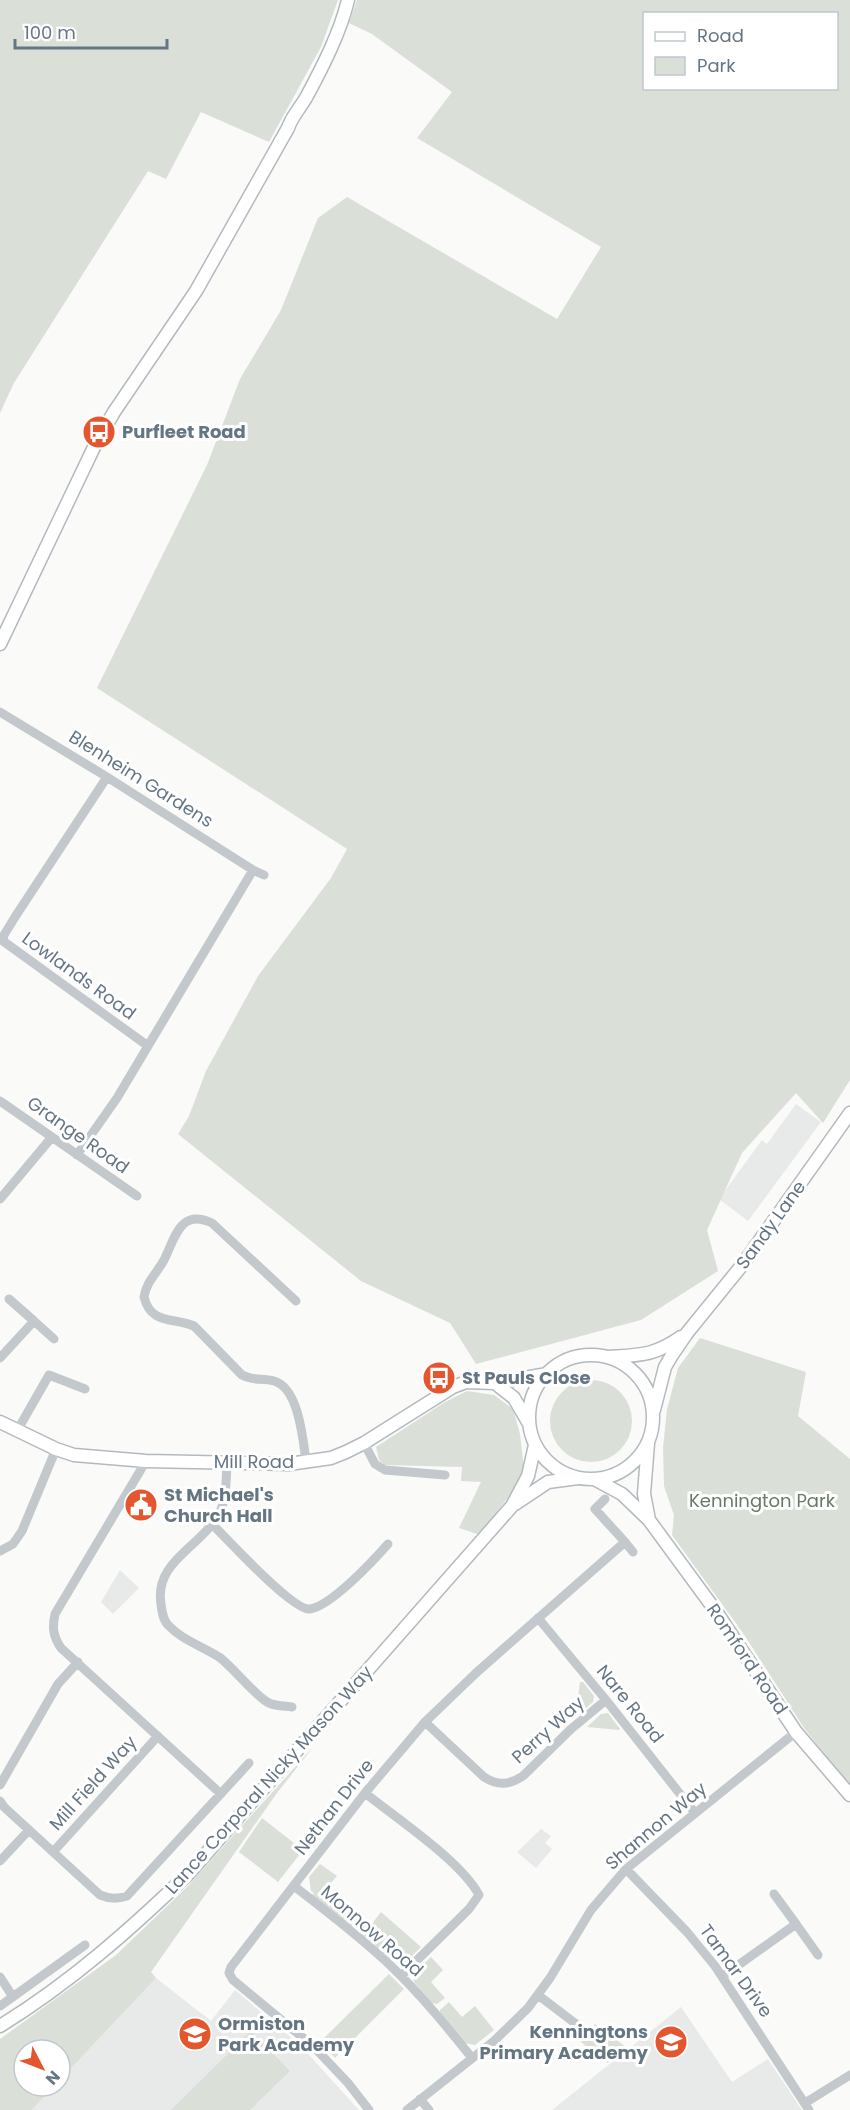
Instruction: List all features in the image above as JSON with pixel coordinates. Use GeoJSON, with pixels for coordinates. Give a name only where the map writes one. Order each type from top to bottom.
{"type":"FeatureCollection","features":[{"type":"Feature","properties":{"kind":"street"},"geometry":{"type":"LineString","coordinates":[[0,644],[96,443],[114,412],[196,291],[322,67],[348,0]]}},
{"type":"Feature","properties":{"kind":"street","name":"Blenheim Gardens"},"geometry":{"type":"LineString","coordinates":[[0,712],[264,875]]}},
{"type":"Feature","properties":{"kind":"street","name":"Lowlands Road"},"geometry":{"type":"LineString","coordinates":[[107,777],[15,917],[3,941],[148,1046]]}},
{"type":"Feature","properties":{"kind":"street"},"geometry":{"type":"LineString","coordinates":[[77,1155],[117,1098],[253,870]]}},
{"type":"Feature","properties":{"kind":"street","name":"Grange Road"},"geometry":{"type":"LineString","coordinates":[[0,1101],[137,1196]]}},
{"type":"Feature","properties":{"kind":"street","name":"Sandy Lane"},"geometry":{"type":"LineString","coordinates":[[653,1414],[665,1367],[687,1333],[743,1264],[850,1113]]}},
{"type":"Feature","properties":{"kind":"street"},"geometry":{"type":"LineString","coordinates":[[0,1198],[52,1137]]}},
{"type":"Feature","properties":{"kind":"street"},"geometry":{"type":"LineString","coordinates":[[296,1301],[212,1223],[204,1219],[195,1219],[181,1226],[164,1260],[148,1281],[144,1297],[151,1312],[156,1316],[194,1326],[242,1375],[250,1379],[274,1381],[285,1388],[295,1406],[306,1461]]}},
{"type":"Feature","properties":{"kind":"street"},"geometry":{"type":"LineString","coordinates":[[9,1299],[54,1339]]}},
{"type":"Feature","properties":{"kind":"street"},"geometry":{"type":"LineString","coordinates":[[0,1358],[34,1321]]}},
{"type":"Feature","properties":{"kind":"street","name":"Sandy Lane"},"geometry":{"type":"LineString","coordinates":[[608,1357],[646,1355],[669,1345],[687,1333]]}},
{"type":"Feature","properties":{"kind":"street"},"geometry":{"type":"LineString","coordinates":[[495,1383],[514,1398],[528,1422],[535,1445],[543,1457],[555,1467],[579,1478],[596,1480],[623,1470],[632,1464],[648,1443],[653,1414],[651,1403],[638,1379],[627,1368],[608,1357],[594,1355],[578,1357],[561,1363],[547,1374],[537,1386],[531,1401],[528,1422]]}},
{"type":"Feature","properties":{"kind":"street","name":"Mill Road"},"geometry":{"type":"LineString","coordinates":[[0,1422],[56,1449],[74,1455],[146,1461],[266,1464],[306,1461],[331,1458],[364,1443],[453,1387],[466,1382],[495,1383],[547,1374]]}},
{"type":"Feature","properties":{"kind":"street"},"geometry":{"type":"LineString","coordinates":[[17,1431],[49,1375],[85,1389]]}},
{"type":"Feature","properties":{"kind":"street"},"geometry":{"type":"LineString","coordinates":[[364,1443],[375,1464],[385,1470],[445,1475]]}},
{"type":"Feature","properties":{"kind":"street","name":"Romford Road"},"geometry":{"type":"LineString","coordinates":[[648,1443],[644,1494],[649,1520]]}},
{"type":"Feature","properties":{"kind":"street","name":"Lance Corporal Nicky Mason Way"},"geometry":{"type":"LineString","coordinates":[[512,1506],[528,1476],[535,1445]]}},
{"type":"Feature","properties":{"kind":"street"},"geometry":{"type":"LineString","coordinates":[[0,1551],[13,1544],[21,1531],[56,1449]]}},
{"type":"Feature","properties":{"kind":"street"},"geometry":{"type":"LineString","coordinates":[[146,1461],[55,1614],[53,1625],[55,1638],[62,1648],[221,1794]]}},
{"type":"Feature","properties":{"kind":"street"},"geometry":{"type":"LineString","coordinates":[[227,1462],[223,1504],[212,1524],[172,1563],[160,1587],[160,1600],[166,1624],[178,1634],[220,1658],[268,1703],[292,1707]]}},
{"type":"Feature","properties":{"kind":"street","name":"Lance Corporal Nicky Mason Way"},"geometry":{"type":"LineString","coordinates":[[0,2026],[81,1970],[133,1927],[190,1872],[512,1506],[548,1482],[579,1478]]}},
{"type":"Feature","properties":{"kind":"street","name":"Romford Road"},"geometry":{"type":"LineString","coordinates":[[596,1480],[622,1494],[649,1520],[715,1611],[796,1732],[850,1795]]}},
{"type":"Feature","properties":{"kind":"street"},"geometry":{"type":"LineString","coordinates":[[605,1499],[594,1509],[633,1552]]}},
{"type":"Feature","properties":{"kind":"street"},"geometry":{"type":"LineString","coordinates":[[212,1524],[285,1596],[303,1608],[311,1609],[354,1579],[388,1544]]}},
{"type":"Feature","properties":{"kind":"street","name":"Nethan Drive"},"geometry":{"type":"LineString","coordinates":[[369,2110],[348,2083],[313,2046],[239,1985],[230,1973],[231,1967],[365,1793],[425,1722],[476,1673],[625,1542]]}},
{"type":"Feature","properties":{"kind":"street","name":"Nare Road"},"geometry":{"type":"LineString","coordinates":[[538,1618],[695,1813]]}},
{"type":"Feature","properties":{"kind":"street"},"geometry":{"type":"LineString","coordinates":[[0,1785],[58,1684],[78,1662]]}},
{"type":"Feature","properties":{"kind":"street","name":"Perry Way"},"geometry":{"type":"LineString","coordinates":[[425,1722],[484,1777],[502,1784],[514,1782],[523,1776],[571,1729],[606,1700]]}},
{"type":"Feature","properties":{"kind":"street","name":"Shannon Way"},"geometry":{"type":"LineString","coordinates":[[407,2110],[514,2023],[538,1995],[591,1910],[626,1869],[796,1732]]}},
{"type":"Feature","properties":{"kind":"street","name":"Mill Field Way"},"geometry":{"type":"LineString","coordinates":[[53,1852],[158,1736]]}},
{"type":"Feature","properties":{"kind":"street"},"geometry":{"type":"LineString","coordinates":[[0,1801],[100,1894],[109,1899],[118,1899],[127,1896],[249,1764]]}},
{"type":"Feature","properties":{"kind":"street"},"geometry":{"type":"LineString","coordinates":[[365,1793],[437,1850],[479,1894],[470,1909],[401,1976]]}},
{"type":"Feature","properties":{"kind":"street"},"geometry":{"type":"LineString","coordinates":[[0,1861],[29,1830]]}},
{"type":"Feature","properties":{"kind":"street","name":"Tamar Drive"},"geometry":{"type":"LineString","coordinates":[[626,1869],[696,1943],[723,1976],[807,2107],[850,2075]]}},
{"type":"Feature","properties":{"kind":"street","name":"Monnow Road"},"geometry":{"type":"LineString","coordinates":[[294,1886],[352,1932],[401,1976],[472,2058]]}},
{"type":"Feature","properties":{"kind":"street"},"geometry":{"type":"LineString","coordinates":[[774,1894],[818,1955]]}},
{"type":"Feature","properties":{"kind":"street"},"geometry":{"type":"LineString","coordinates":[[723,1976],[796,1924]]}},
{"type":"Feature","properties":{"kind":"street"},"geometry":{"type":"LineString","coordinates":[[0,2006],[85,1944]]}},
{"type":"Feature","properties":{"kind":"street"},"geometry":{"type":"LineString","coordinates":[[0,1977],[13,1997]]}},
{"type":"Feature","properties":{"kind":"street"},"geometry":{"type":"LineString","coordinates":[[538,1995],[588,2033]]}},
{"type":"Feature","properties":{"kind":"street"},"geometry":{"type":"LineString","coordinates":[[420,2099],[429,2110]]}},
{"type":"Feature","properties":{"kind":"shaded area"},"geometry":{"type":"Polygon","coordinates":[[[796,1104],[821,1122],[748,1221],[719,1199],[762,1140],[767,1144],[796,1104]]]}},
{"type":"Feature","properties":{"kind":"shaded area"},"geometry":{"type":"Polygon","coordinates":[[[120,1570],[139,1588],[113,1614],[101,1602],[120,1570]]]}},
{"type":"Feature","properties":{"kind":"shaded area"},"geometry":{"type":"Polygon","coordinates":[[[541,1829],[551,1836],[545,1843],[552,1849],[536,1868],[517,1852],[541,1829]]]}},
{"type":"Feature","properties":{"kind":"shaded area","name":"Ormiston Park Academy"},"geometry":{"type":"Polygon","coordinates":[[[156,1978],[211,2021],[235,1990],[302,2047],[359,2110],[32,2110],[43,2098],[72,2098],[72,2067],[156,1978]]]}},
{"type":"Feature","properties":{"kind":"shaded area","name":"Kenningtons Primary Academy"},"geometry":{"type":"Polygon","coordinates":[[[681,2007],[732,2082],[768,2059],[802,2110],[552,2110],[681,2007]]]}},
{"type":"Feature","properties":{"kind":"green space"},"geometry":{"type":"Polygon","coordinates":[[[0,0],[338,0],[321,47],[269,142],[201,112],[166,179],[148,171],[14,383],[0,413],[0,0]]]}},
{"type":"Feature","properties":{"kind":"green space"},"geometry":{"type":"Polygon","coordinates":[[[357,0],[850,0],[850,1080],[823,1123],[796,1093],[742,1153],[707,1230],[718,1271],[641,1320],[476,1364],[450,1323],[361,1281],[178,1134],[189,1116],[206,1071],[258,976],[331,878],[347,849],[97,688],[207,465],[240,379],[281,310],[318,218],[347,197],[557,319],[601,247],[417,138],[452,92],[372,34],[349,23],[357,0]]]}},
{"type":"Feature","properties":{"kind":"green space","name":"Kennington Park"},"geometry":{"type":"Polygon","coordinates":[[[700,1338],[806,1372],[798,1416],[850,1459],[850,1787],[804,1728],[743,1633],[672,1535],[674,1515],[664,1486],[663,1448],[667,1409],[678,1368],[700,1338]]]}},
{"type":"Feature","properties":{"kind":"green space"},"geometry":{"type":"Polygon","coordinates":[[[591,1380],[607,1383],[620,1392],[629,1405],[632,1421],[629,1437],[620,1450],[607,1459],[591,1462],[575,1459],[562,1450],[553,1437],[550,1421],[553,1405],[562,1392],[575,1383],[591,1380]]]}},
{"type":"Feature","properties":{"kind":"green space"},"geometry":{"type":"Polygon","coordinates":[[[467,1391],[494,1395],[513,1409],[520,1434],[524,1469],[509,1496],[480,1535],[459,1528],[481,1482],[461,1481],[462,1467],[385,1465],[379,1460],[376,1447],[445,1402],[467,1391]]]}},
{"type":"Feature","properties":{"kind":"green space"},"geometry":{"type":"Polygon","coordinates":[[[580,1682],[583,1682],[594,1696],[593,1702],[578,1715],[576,1714],[580,1682]]]}},
{"type":"Feature","properties":{"kind":"green space"},"geometry":{"type":"Polygon","coordinates":[[[608,1713],[619,1730],[587,1727],[601,1714],[608,1713]]]}},
{"type":"Feature","properties":{"kind":"green space"},"geometry":{"type":"Polygon","coordinates":[[[314,1746],[277,1793],[151,1972],[156,1978],[72,2067],[72,2038],[12,2038],[12,2098],[43,2098],[32,2110],[0,2110],[0,2039],[116,1955],[186,1888],[314,1746]]]}},
{"type":"Feature","properties":{"kind":"green space"},"geometry":{"type":"Polygon","coordinates":[[[262,1818],[303,1850],[278,1882],[239,1852],[262,1818]]]}},
{"type":"Feature","properties":{"kind":"green space"},"geometry":{"type":"Polygon","coordinates":[[[320,1864],[337,1876],[326,1889],[361,1917],[354,1925],[351,1926],[312,1895],[314,1893],[311,1891],[309,1877],[320,1864]]]}},
{"type":"Feature","properties":{"kind":"green space"},"geometry":{"type":"Polygon","coordinates":[[[381,1912],[421,1947],[404,1964],[394,1962],[359,1932],[366,1921],[371,1925],[381,1912]]]}},
{"type":"Feature","properties":{"kind":"green space"},"geometry":{"type":"Polygon","coordinates":[[[431,1957],[443,1970],[431,1982],[445,1998],[437,2004],[432,2003],[414,1982],[413,1974],[431,1957]]]}},
{"type":"Feature","properties":{"kind":"green space"},"geometry":{"type":"Polygon","coordinates":[[[389,1974],[404,1989],[335,2058],[320,2042],[389,1974]]]}},
{"type":"Feature","properties":{"kind":"green space"},"geometry":{"type":"Polygon","coordinates":[[[449,2002],[462,2017],[475,2006],[494,2030],[475,2045],[464,2043],[440,2012],[449,2002]]]}},
{"type":"Feature","properties":{"kind":"green space"},"geometry":{"type":"Polygon","coordinates":[[[595,2024],[626,2047],[607,2063],[581,2042],[595,2024]]]}},
{"type":"Feature","properties":{"kind":"green space"},"geometry":{"type":"Polygon","coordinates":[[[251,2031],[290,2071],[250,2110],[171,2110],[251,2031]]]}},
{"type":"Feature","properties":{"kind":"place","name":"Purfleet Road"},"geometry":{"type":"Point","coordinates":[99,432]}},
{"type":"Feature","properties":{"kind":"place","name":"St Pauls Close"},"geometry":{"type":"Point","coordinates":[439,1378]}},
{"type":"Feature","properties":{"kind":"place","name":"St Michael's Church Hall"},"geometry":{"type":"Point","coordinates":[141,1505]}},
{"type":"Feature","properties":{"kind":"place","name":"Ormiston Park Academy"},"geometry":{"type":"Point","coordinates":[195,2034]}},
{"type":"Feature","properties":{"kind":"place","name":"Kenningtons Primary Academy"},"geometry":{"type":"Point","coordinates":[671,2042]}}]}
